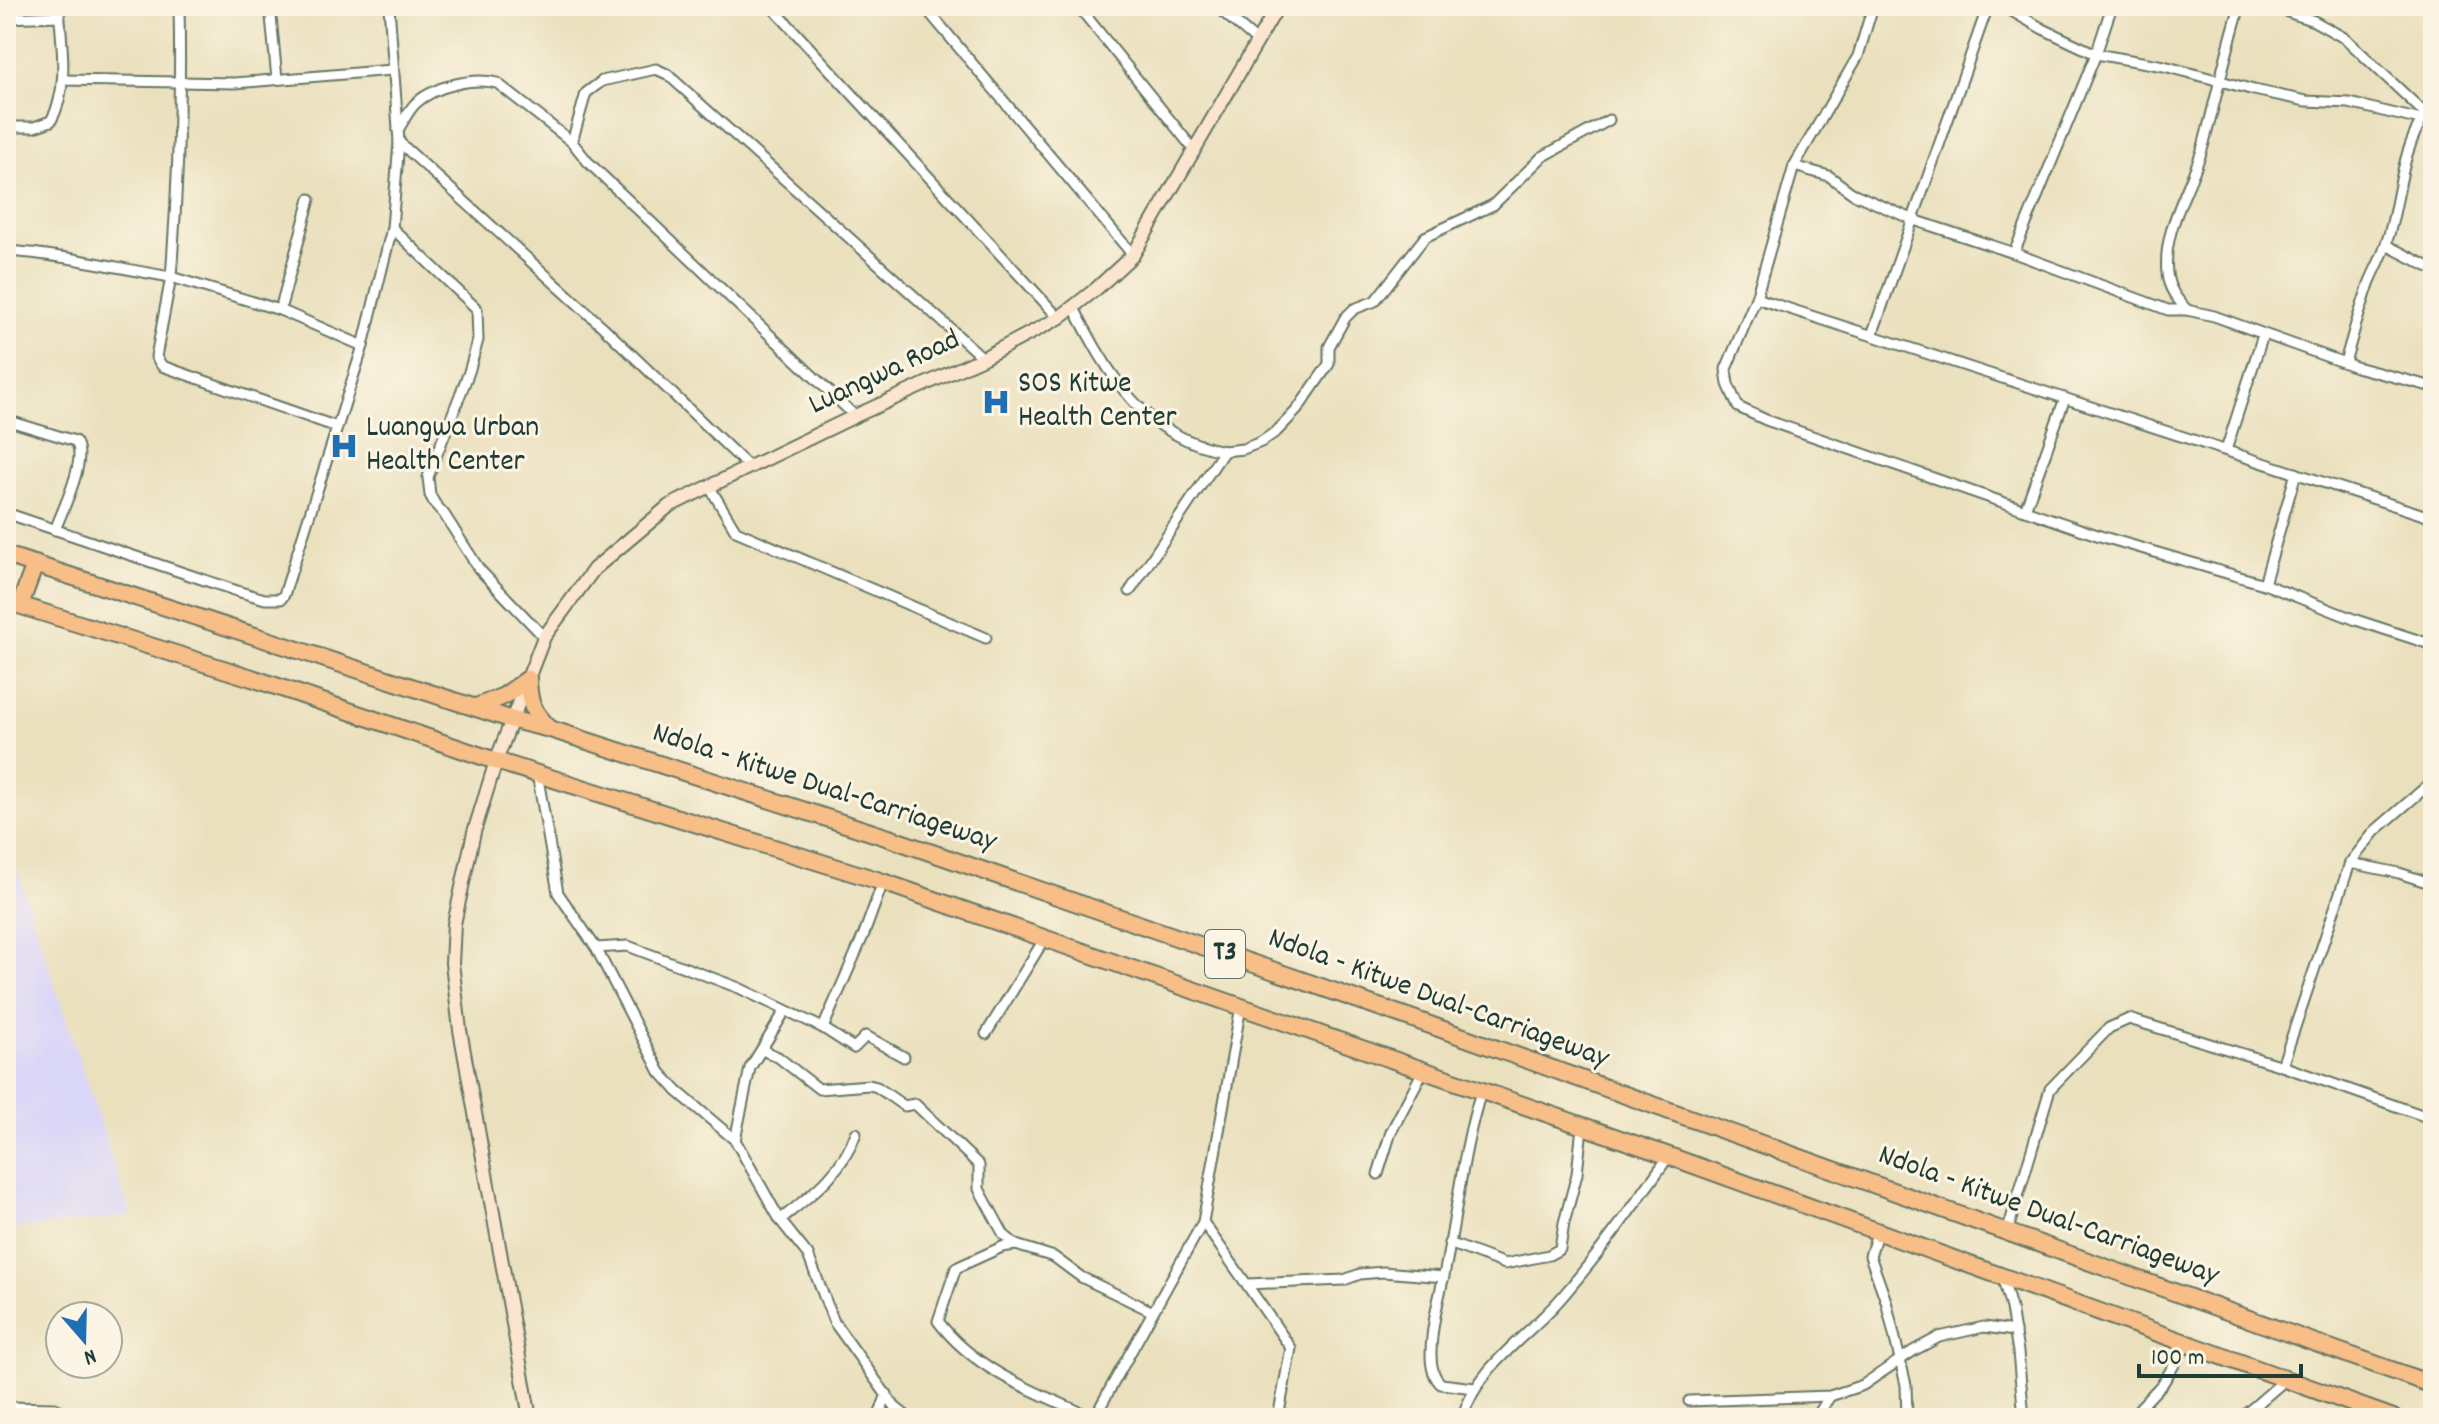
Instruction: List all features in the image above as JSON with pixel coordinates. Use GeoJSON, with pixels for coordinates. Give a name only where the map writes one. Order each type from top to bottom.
{"type":"FeatureCollection","features":[{"type":"Feature","properties":{"kind":"highway","name":"Ndola - Kitwe Dual-Carriageway"},"geometry":{"type":"LineString","coordinates":[[6,555],[889,838],[1405,1016],[2433,1385]]}},
{"type":"Feature","properties":{"kind":"highway"},"geometry":{"type":"LineString","coordinates":[[13,603],[35,564]]}},
{"type":"Feature","properties":{"kind":"highway","name":"T3"},"geometry":{"type":"LineString","coordinates":[[13,603],[252,678],[496,761],[883,882],[1669,1156],[2393,1418]]}},
{"type":"Feature","properties":{"kind":"highway"},"geometry":{"type":"LineString","coordinates":[[476,707],[504,696],[528,679]]}},
{"type":"Feature","properties":{"kind":"highway"},"geometry":{"type":"LineString","coordinates":[[528,679],[529,701],[536,715],[550,729]]}},
{"type":"Feature","properties":{"kind":"street"},"geometry":{"type":"LineString","coordinates":[[179,6],[181,83],[171,277],[157,362],[337,427]]}},
{"type":"Feature","properties":{"kind":"street"},"geometry":{"type":"LineString","coordinates":[[270,6],[277,79]]}},
{"type":"Feature","properties":{"kind":"street"},"geometry":{"type":"LineString","coordinates":[[6,513],[240,592],[265,599],[281,599],[363,346],[392,228],[399,142],[389,6]]}},
{"type":"Feature","properties":{"kind":"street"},"geometry":{"type":"LineString","coordinates":[[771,6],[1059,318]]}},
{"type":"Feature","properties":{"kind":"street"},"geometry":{"type":"LineString","coordinates":[[924,6],[1133,255]]}},
{"type":"Feature","properties":{"kind":"street"},"geometry":{"type":"LineString","coordinates":[[1078,6],[1195,151]]}},
{"type":"Feature","properties":{"kind":"street"},"geometry":{"type":"LineString","coordinates":[[1216,6],[1258,42]]}},
{"type":"Feature","properties":{"kind":"street","name":"Luangwa Road"},"geometry":{"type":"LineString","coordinates":[[530,1417],[460,1030],[452,963],[454,924],[474,832],[496,761],[544,637],[581,585],[608,556],[669,506],[983,358],[1074,308],[1133,255],[1278,6]]}},
{"type":"Feature","properties":{"kind":"street"},"geometry":{"type":"LineString","coordinates":[[1873,6],[1858,56],[1794,166],[1756,298],[1726,369],[1728,384],[1738,407],[1766,420],[2100,536],[2264,584],[2356,620],[2433,645]]}},
{"type":"Feature","properties":{"kind":"street"},"geometry":{"type":"LineString","coordinates":[[1872,335],[1988,6]]}},
{"type":"Feature","properties":{"kind":"street"},"geometry":{"type":"LineString","coordinates":[[2003,6],[2096,54],[2164,66],[2306,101],[2349,103],[2427,118]]}},
{"type":"Feature","properties":{"kind":"street"},"geometry":{"type":"LineString","coordinates":[[2014,253],[2096,54],[2112,6]]}},
{"type":"Feature","properties":{"kind":"street"},"geometry":{"type":"LineString","coordinates":[[2187,310],[2171,289],[2167,275],[2167,252],[2186,186],[2203,145],[2240,6]]}},
{"type":"Feature","properties":{"kind":"street"},"geometry":{"type":"LineString","coordinates":[[2281,6],[2285,11],[2314,21],[2346,39],[2427,118]]}},
{"type":"Feature","properties":{"kind":"street"},"geometry":{"type":"LineString","coordinates":[[6,18],[59,11],[63,80],[59,106],[51,121],[34,127],[6,127]]}},
{"type":"Feature","properties":{"kind":"street"},"geometry":{"type":"LineString","coordinates":[[572,142],[586,93],[602,81],[656,69],[667,74],[983,358]]}},
{"type":"Feature","properties":{"kind":"street"},"geometry":{"type":"LineString","coordinates":[[63,80],[235,83],[392,70]]}},
{"type":"Feature","properties":{"kind":"street"},"geometry":{"type":"LineString","coordinates":[[398,130],[415,104],[444,88],[485,80],[497,83],[572,142],[588,162],[855,416]]}},
{"type":"Feature","properties":{"kind":"street"},"geometry":{"type":"LineString","coordinates":[[2345,362],[2370,282],[2386,245],[2411,141],[2427,118]]}},
{"type":"Feature","properties":{"kind":"street"},"geometry":{"type":"LineString","coordinates":[[1074,308],[1099,357],[1136,407],[1158,425],[1205,448],[1224,451],[1243,449],[1277,431],[1297,410],[1329,364],[1329,347],[1345,318],[1354,309],[1375,301],[1425,237],[1493,205],[1542,157],[1609,120]]}},
{"type":"Feature","properties":{"kind":"street"},"geometry":{"type":"LineString","coordinates":[[399,142],[603,327],[749,467]]}},
{"type":"Feature","properties":{"kind":"street"},"geometry":{"type":"LineString","coordinates":[[1794,166],[1829,176],[1852,193],[1914,220],[2168,310],[2187,310],[2214,316],[2345,362],[2433,387]]}},
{"type":"Feature","properties":{"kind":"street"},"geometry":{"type":"LineString","coordinates":[[280,310],[310,199]]}},
{"type":"Feature","properties":{"kind":"street"},"geometry":{"type":"LineString","coordinates":[[392,228],[477,309],[478,340],[469,372],[428,477],[430,495],[479,569],[544,637]]}},
{"type":"Feature","properties":{"kind":"street"},"geometry":{"type":"LineString","coordinates":[[2386,245],[2433,269]]}},
{"type":"Feature","properties":{"kind":"street"},"geometry":{"type":"LineString","coordinates":[[6,251],[48,254],[171,277],[280,310],[363,346]]}},
{"type":"Feature","properties":{"kind":"street"},"geometry":{"type":"LineString","coordinates":[[1756,298],[2433,518]]}},
{"type":"Feature","properties":{"kind":"street"},"geometry":{"type":"LineString","coordinates":[[2226,450],[2263,335]]}},
{"type":"Feature","properties":{"kind":"street"},"geometry":{"type":"LineString","coordinates":[[2025,510],[2065,398]]}},
{"type":"Feature","properties":{"kind":"street"},"geometry":{"type":"LineString","coordinates":[[6,420],[75,441],[79,445],[81,452],[74,479],[55,530]]}},
{"type":"Feature","properties":{"kind":"street"},"geometry":{"type":"LineString","coordinates":[[1130,591],[1224,451]]}},
{"type":"Feature","properties":{"kind":"street"},"geometry":{"type":"LineString","coordinates":[[2264,584],[2296,473]]}},
{"type":"Feature","properties":{"kind":"street"},"geometry":{"type":"LineString","coordinates":[[709,486],[736,531],[986,638]]}},
{"type":"Feature","properties":{"kind":"street"},"geometry":{"type":"LineString","coordinates":[[537,772],[556,887],[596,948],[660,1072],[677,1091],[735,1140],[780,1220],[808,1255],[834,1322],[895,1407],[909,1418]]}},
{"type":"Feature","properties":{"kind":"street"},"geometry":{"type":"LineString","coordinates":[[2282,1066],[2350,863],[2375,831],[2433,781]]}},
{"type":"Feature","properties":{"kind":"street"},"geometry":{"type":"LineString","coordinates":[[2350,863],[2433,884]]}},
{"type":"Feature","properties":{"kind":"street"},"geometry":{"type":"LineString","coordinates":[[823,1028],[883,882]]}},
{"type":"Feature","properties":{"kind":"street"},"geometry":{"type":"LineString","coordinates":[[986,1034],[1045,938]]}},
{"type":"Feature","properties":{"kind":"street"},"geometry":{"type":"LineString","coordinates":[[596,948],[628,946],[739,988],[823,1028],[854,1048],[866,1036],[904,1057]]}},
{"type":"Feature","properties":{"kind":"street"},"geometry":{"type":"LineString","coordinates":[[1016,1245],[1002,1247],[956,1268],[938,1321],[955,1341],[979,1361],[1094,1418],[1203,1222],[1241,1006]]}},
{"type":"Feature","properties":{"kind":"street"},"geometry":{"type":"LineString","coordinates":[[735,1140],[750,1068],[785,1011]]}},
{"type":"Feature","properties":{"kind":"street"},"geometry":{"type":"LineString","coordinates":[[2007,1233],[2050,1089],[2109,1028],[2129,1019],[2282,1066],[2433,1119]]}},
{"type":"Feature","properties":{"kind":"street"},"geometry":{"type":"LineString","coordinates":[[762,1050],[778,1057],[819,1089],[869,1085],[877,1087],[904,1106],[915,1104],[979,1165],[979,1189],[983,1201],[1004,1235],[1016,1245],[1054,1257],[1081,1277],[1151,1311]]}},
{"type":"Feature","properties":{"kind":"street"},"geometry":{"type":"LineString","coordinates":[[1378,1174],[1391,1132],[1423,1071]]}},
{"type":"Feature","properties":{"kind":"street"},"geometry":{"type":"LineString","coordinates":[[1475,1388],[1441,1384],[1434,1374],[1431,1357],[1434,1318],[1467,1140],[1481,1092]]}},
{"type":"Feature","properties":{"kind":"street"},"geometry":{"type":"LineString","coordinates":[[1449,1243],[1505,1264],[1549,1255],[1560,1249],[1577,1174],[1582,1127]]}},
{"type":"Feature","properties":{"kind":"street"},"geometry":{"type":"LineString","coordinates":[[780,1220],[823,1186],[849,1154],[856,1133]]}},
{"type":"Feature","properties":{"kind":"street"},"geometry":{"type":"LineString","coordinates":[[1462,1418],[1475,1388],[1498,1357],[1539,1324],[1631,1210],[1669,1156]]}},
{"type":"Feature","properties":{"kind":"street"},"geometry":{"type":"LineString","coordinates":[[1203,1222],[1291,1348],[1278,1418]]}},
{"type":"Feature","properties":{"kind":"street"},"geometry":{"type":"LineString","coordinates":[[1877,1233],[1871,1260],[1886,1301],[1906,1385],[1907,1418]]}},
{"type":"Feature","properties":{"kind":"street"},"geometry":{"type":"LineString","coordinates":[[1247,1284],[1344,1280],[1360,1274],[1383,1272],[1444,1277]]}},
{"type":"Feature","properties":{"kind":"street"},"geometry":{"type":"LineString","coordinates":[[2003,1279],[2015,1331],[2024,1418]]}},
{"type":"Feature","properties":{"kind":"street"},"geometry":{"type":"LineString","coordinates":[[1689,1401],[1830,1396],[1863,1385],[1939,1337],[1984,1327],[2015,1331]]}},
{"type":"Feature","properties":{"kind":"street"},"geometry":{"type":"LineString","coordinates":[[2137,1411],[2163,1383],[2188,1342]]}},
{"type":"Feature","properties":{"kind":"street"},"geometry":{"type":"LineString","coordinates":[[2241,1418],[2285,1380]]}},
{"type":"Feature","properties":{"kind":"street"},"geometry":{"type":"LineString","coordinates":[[878,1418],[887,1394]]}},
{"type":"Feature","properties":{"kind":"street"},"geometry":{"type":"LineString","coordinates":[[1816,1418],[1830,1396]]}},
{"type":"Feature","properties":{"kind":"street"},"geometry":{"type":"LineString","coordinates":[[6,1407],[55,1408],[76,1418]]}},
{"type":"Feature","properties":{"kind":"street"},"geometry":{"type":"LineString","coordinates":[[509,1418],[547,1418]]}},
{"type":"Feature","properties":{"kind":"street"},"geometry":{"type":"LineString","coordinates":[[834,1418],[853,1418]]}},
{"type":"Feature","properties":{"kind":"shaded area"},"geometry":{"type":"Polygon","coordinates":[[[6,837],[131,1216],[6,1230],[6,837]]]}},
{"type":"Feature","properties":{"kind":"place","name":"SOS Kitwe Health Center"},"geometry":{"type":"Point","coordinates":[996,402]}},
{"type":"Feature","properties":{"kind":"place","name":"Luangwa Urban Health Center"},"geometry":{"type":"Point","coordinates":[344,446]}}]}
